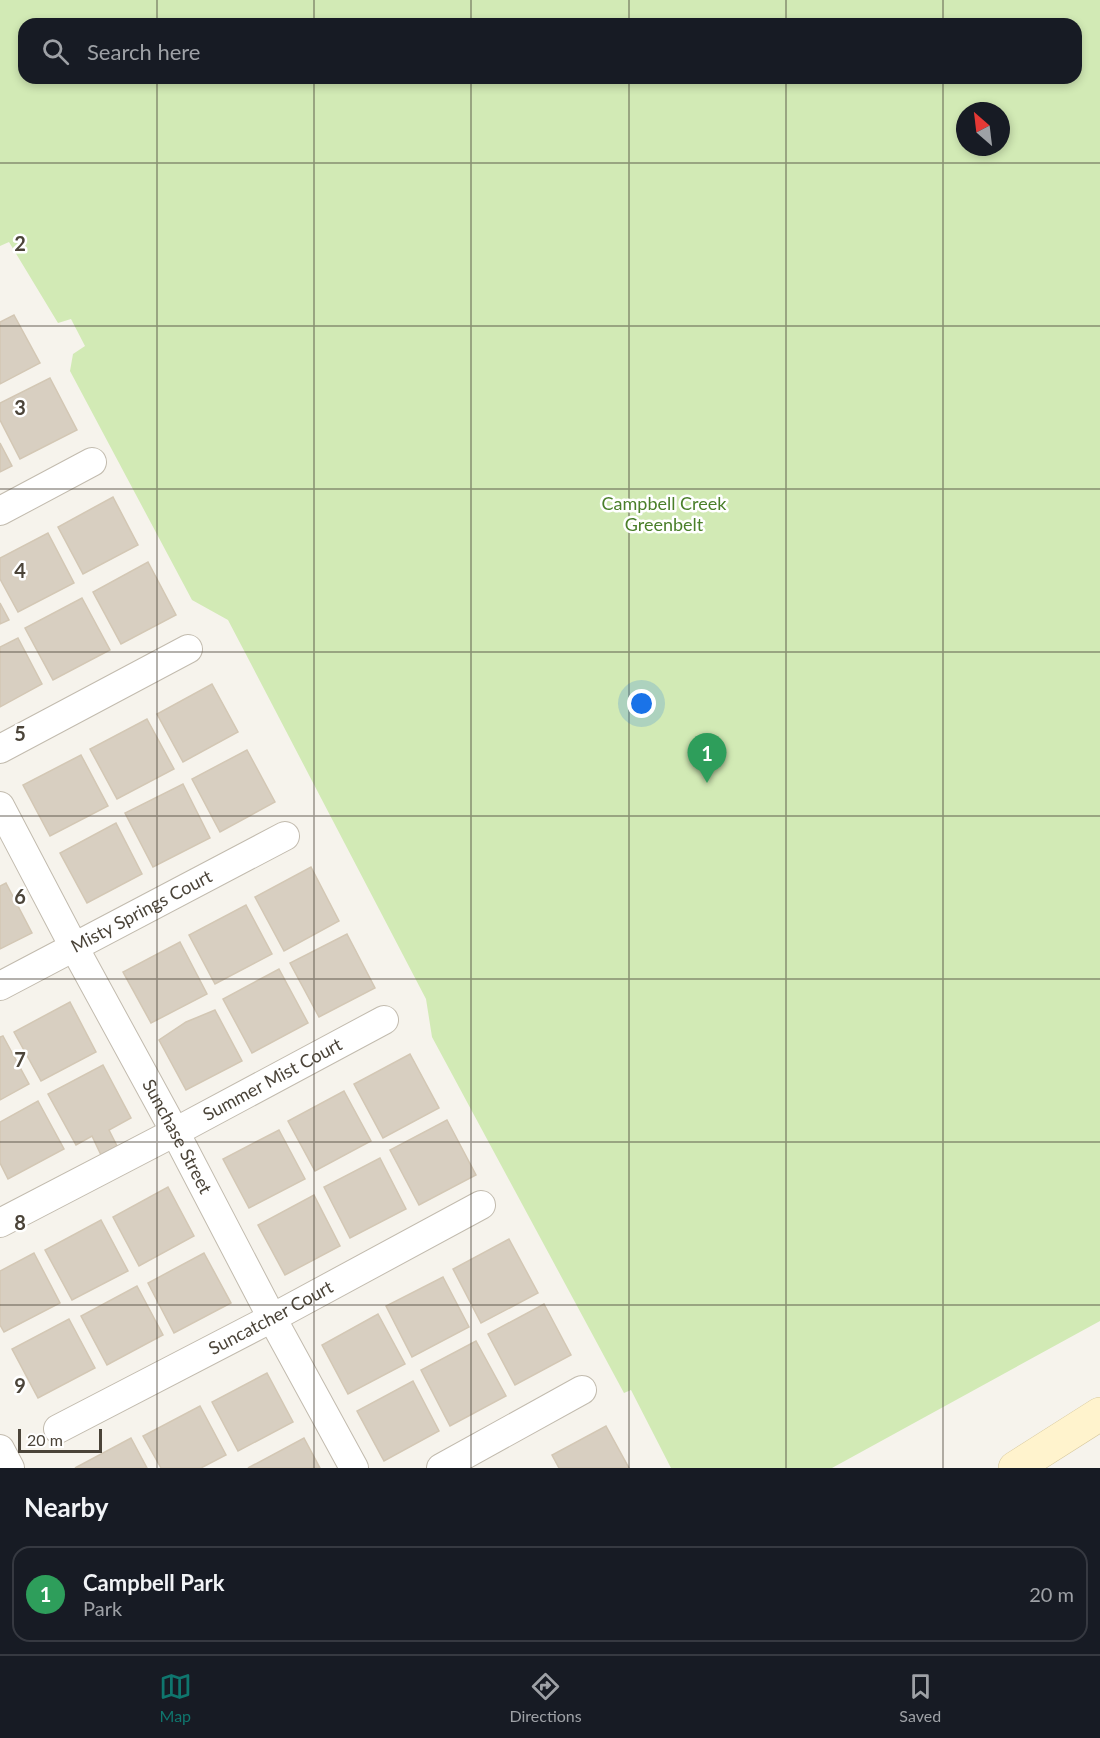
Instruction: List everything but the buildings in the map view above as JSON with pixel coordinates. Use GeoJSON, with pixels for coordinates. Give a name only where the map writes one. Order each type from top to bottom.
{"type":"FeatureCollection","features":[{"type":"Feature","properties":{"kind":"main road"},"geometry":{"type":"LineString","coordinates":[[1015,1468],[1100,1414]]}},
{"type":"Feature","properties":{"kind":"street"},"geometry":{"type":"LineString","coordinates":[[0,511],[92,462]]}},
{"type":"Feature","properties":{"kind":"street"},"geometry":{"type":"LineString","coordinates":[[0,749],[188,649]]}},
{"type":"Feature","properties":{"kind":"street","name":"Sunchase Street"},"geometry":{"type":"LineString","coordinates":[[0,806],[354,1468]]}},
{"type":"Feature","properties":{"kind":"street","name":"Misty Springs Court"},"geometry":{"type":"LineString","coordinates":[[0,986],[285,836]]}},
{"type":"Feature","properties":{"kind":"street","name":"Summer Mist Court"},"geometry":{"type":"LineString","coordinates":[[0,1223],[384,1020]]}},
{"type":"Feature","properties":{"kind":"street","name":"Suncatcher Court"},"geometry":{"type":"LineString","coordinates":[[58,1429],[481,1205]]}},
{"type":"Feature","properties":{"kind":"street"},"geometry":{"type":"LineString","coordinates":[[441,1468],[582,1390]]}},
{"type":"Feature","properties":{"kind":"street"},"geometry":{"type":"LineString","coordinates":[[0,1449],[10,1468]]}},
{"type":"Feature","properties":{"kind":"green space","name":"Campbell Creek Greenbelt"},"geometry":{"type":"Polygon","coordinates":[[[0,0],[1100,0],[1100,1321],[832,1468],[671,1468],[631,1390],[624,1393],[432,1037],[426,999],[228,620],[192,600],[70,371],[73,354],[85,346],[71,319],[58,323],[9,242],[0,246],[0,0]]]}},
{"type":"Feature","properties":{"kind":"place","name":"Campbell Park"},"geometry":{"type":"Point","coordinates":[707,783]}}]}
